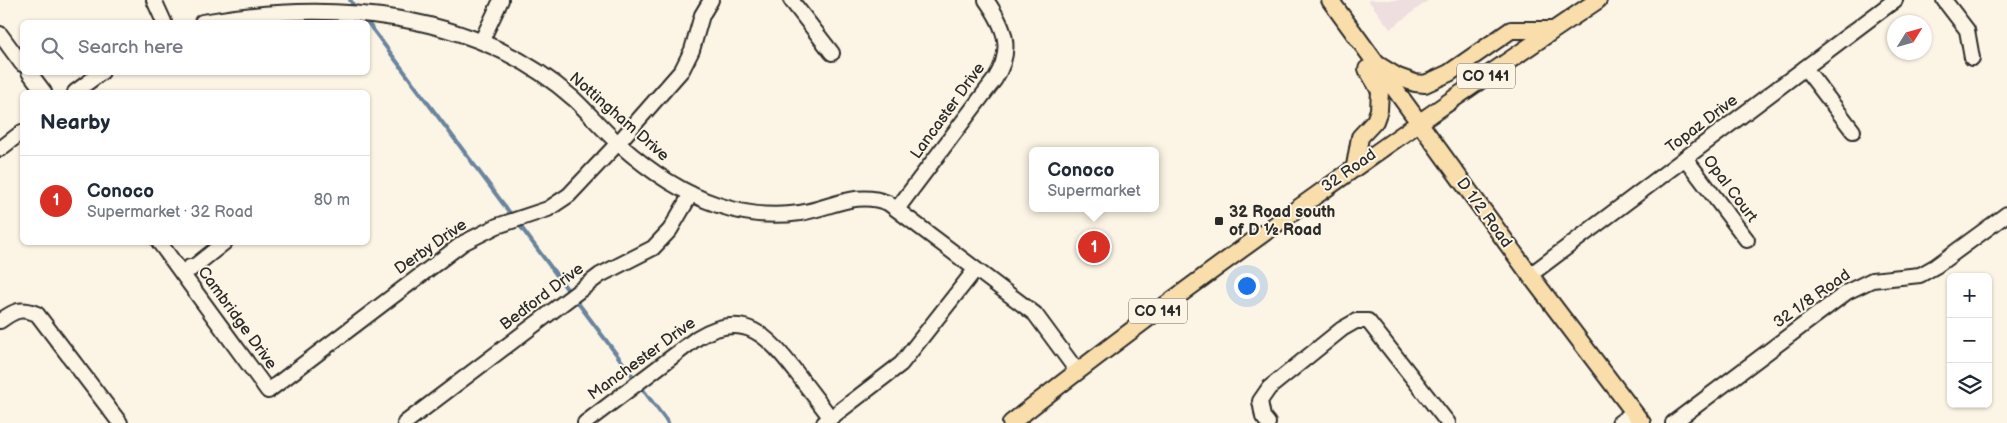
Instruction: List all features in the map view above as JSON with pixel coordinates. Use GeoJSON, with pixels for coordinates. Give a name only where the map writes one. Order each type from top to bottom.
{"type":"FeatureCollection","features":[{"type":"Feature","properties":{"kind":"main road","name":"D 1/2 Road"},"geometry":{"type":"LineString","coordinates":[[1330,0],[1530,275],[1638,417]]}},
{"type":"Feature","properties":{"kind":"main road","name":"32 Road"},"geometry":{"type":"LineString","coordinates":[[1011,423],[1238,250],[1418,122],[1598,0]]}},
{"type":"Feature","properties":{"kind":"main road"},"geometry":{"type":"LineString","coordinates":[[1350,28],[1352,48],[1380,91],[1379,110],[1375,121],[1360,137],[1355,166]]}},
{"type":"Feature","properties":{"kind":"main road"},"geometry":{"type":"LineString","coordinates":[[1374,62],[1398,77],[1415,83],[1426,84],[1449,73],[1511,30],[1554,30]]}},
{"type":"Feature","properties":{"kind":"street"},"geometry":{"type":"LineString","coordinates":[[154,0],[163,20]]}},
{"type":"Feature","properties":{"kind":"street"},"geometry":{"type":"LineString","coordinates":[[482,40],[501,0]]}},
{"type":"Feature","properties":{"kind":"street","name":"Derby Drive"},"geometry":{"type":"LineString","coordinates":[[268,391],[463,242],[485,230],[537,214],[558,204],[579,185],[618,143],[682,70],[692,50],[702,15],[711,0]]}},
{"type":"Feature","properties":{"kind":"street"},"geometry":{"type":"LineString","coordinates":[[791,0],[832,52]]}},
{"type":"Feature","properties":{"kind":"street","name":"Lancaster Drive"},"geometry":{"type":"LineString","coordinates":[[897,209],[995,80],[1002,65],[1006,50],[1004,30],[986,0]]}},
{"type":"Feature","properties":{"kind":"street","name":"Topaz Drive"},"geometry":{"type":"LineString","coordinates":[[1530,275],[1895,0]]}},
{"type":"Feature","properties":{"kind":"street"},"geometry":{"type":"LineString","coordinates":[[1944,0],[1967,30],[1972,58]]}},
{"type":"Feature","properties":{"kind":"street","name":"Nottingham Drive"},"geometry":{"type":"LineString","coordinates":[[210,20],[240,12],[306,4],[378,8],[421,18],[456,29],[502,49],[539,72],[573,98],[618,143],[656,173],[691,194],[732,209],[765,214],[802,212],[860,198],[879,199],[897,209],[1035,314],[1077,371]]}},
{"type":"Feature","properties":{"kind":"street"},"geometry":{"type":"LineString","coordinates":[[0,34],[20,61]]}},
{"type":"Feature","properties":{"kind":"street"},"geometry":{"type":"LineString","coordinates":[[1805,68],[1853,131]]}},
{"type":"Feature","properties":{"kind":"street"},"geometry":{"type":"LineString","coordinates":[[31,75],[42,90]]}},
{"type":"Feature","properties":{"kind":"street"},"geometry":{"type":"LineString","coordinates":[[78,90],[98,75]]}},
{"type":"Feature","properties":{"kind":"street"},"geometry":{"type":"LineString","coordinates":[[0,149],[20,134]]}},
{"type":"Feature","properties":{"kind":"street","name":"Opal Court"},"geometry":{"type":"LineString","coordinates":[[1685,158],[1747,240]]}},
{"type":"Feature","properties":{"kind":"street","name":"Bedford Drive"},"geometry":{"type":"LineString","coordinates":[[405,423],[600,275],[654,248],[670,230],[691,194]]}},
{"type":"Feature","properties":{"kind":"street","name":"32 1/8 Road"},"geometry":{"type":"LineString","coordinates":[[1673,423],[1847,292],[1872,280],[1920,275],[1936,266],[2007,214]]}},
{"type":"Feature","properties":{"kind":"street","name":"Cambridge Drive"},"geometry":{"type":"LineString","coordinates":[[161,245],[268,391]]}},
{"type":"Feature","properties":{"kind":"street"},"geometry":{"type":"LineString","coordinates":[[182,273],[190,267],[191,269],[221,245]]}},
{"type":"Feature","properties":{"kind":"street"},"geometry":{"type":"LineString","coordinates":[[827,420],[901,364],[975,270]]}},
{"type":"Feature","properties":{"kind":"street"},"geometry":{"type":"LineString","coordinates":[[0,321],[13,312],[26,310],[37,314],[120,423]]}},
{"type":"Feature","properties":{"kind":"street"},"geometry":{"type":"LineString","coordinates":[[1268,423],[1263,417],[1260,401],[1268,388],[1342,329],[1356,321],[1368,321],[1448,423]]}},
{"type":"Feature","properties":{"kind":"street","name":"Manchester Drive"},"geometry":{"type":"LineString","coordinates":[[584,423],[697,338],[714,329],[734,326],[753,330],[770,340],[827,420]]}},
{"type":"Feature","properties":{"kind":"street"},"geometry":{"type":"LineString","coordinates":[[1619,423],[1638,417]]}},
{"type":"Feature","properties":{"kind":"shaded area"},"geometry":{"type":"Polygon","coordinates":[[[1368,0],[1429,0],[1390,29],[1368,0]]]}},
{"type":"Feature","properties":{"kind":"waterway"},"geometry":{"type":"LineString","coordinates":[[350,0],[358,11]]}},
{"type":"Feature","properties":{"kind":"waterway"},"geometry":{"type":"LineString","coordinates":[[370,26],[513,217]]}},
{"type":"Feature","properties":{"kind":"waterway"},"geometry":{"type":"LineString","coordinates":[[518,223],[570,293]]}},
{"type":"Feature","properties":{"kind":"waterway"},"geometry":{"type":"LineString","coordinates":[[575,299],[668,423]]}},
{"type":"Feature","properties":{"kind":"place","name":"32 Road south of D ½ Road"},"geometry":{"type":"Point","coordinates":[1219,221]}},
{"type":"Feature","properties":{"kind":"place","name":"Conoco"},"geometry":{"type":"Point","coordinates":[1094,247]}}]}
